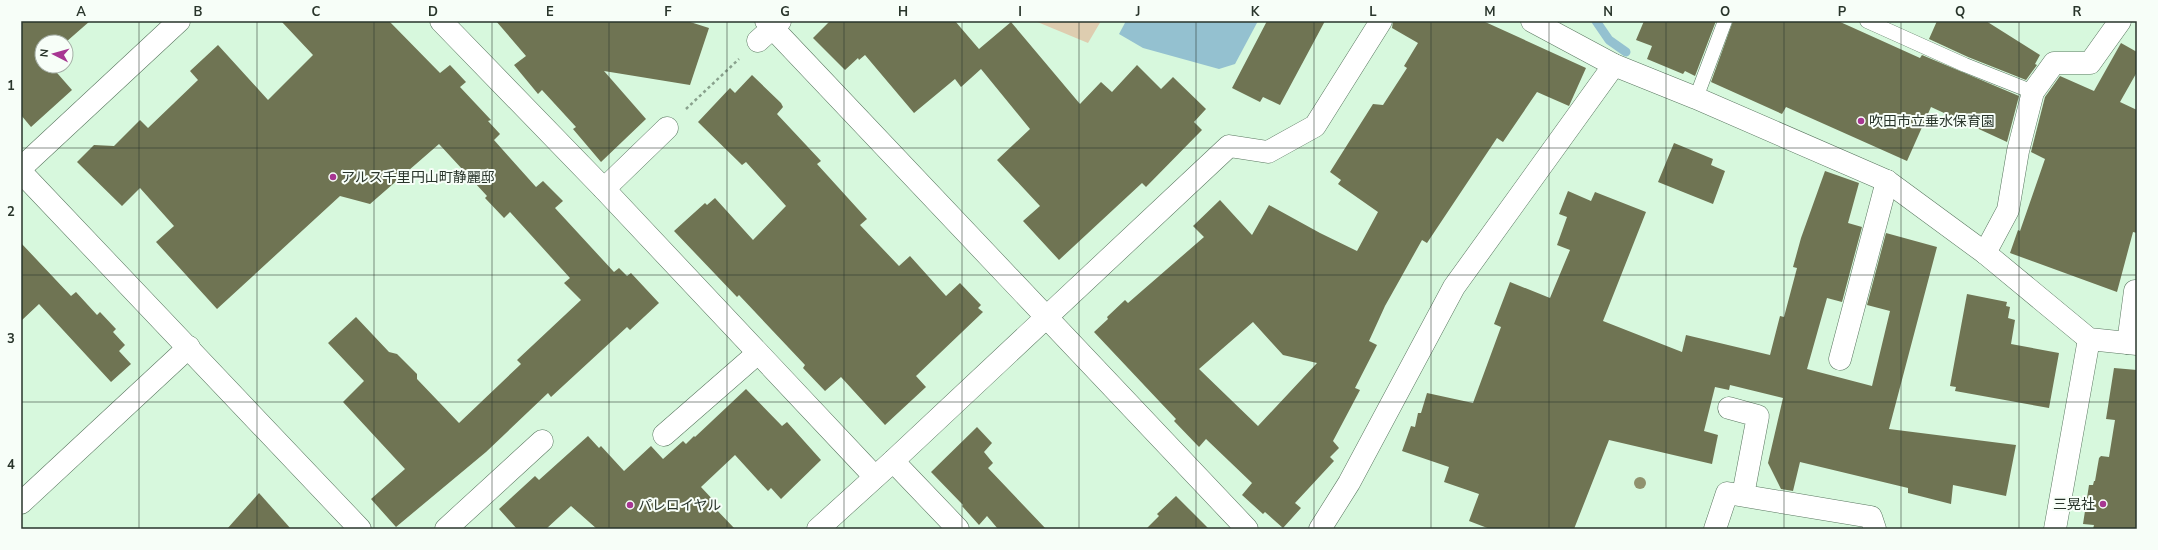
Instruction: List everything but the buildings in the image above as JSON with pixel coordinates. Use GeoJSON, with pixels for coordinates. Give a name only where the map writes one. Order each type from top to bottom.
{"type":"FeatureCollection","features":[{"type":"Feature","properties":{"kind":"street"},"geometry":{"type":"LineString","coordinates":[[21,168],[179,21]]}},
{"type":"Feature","properties":{"kind":"street"},"geometry":{"type":"LineString","coordinates":[[441,21],[604,189],[875,478]]}},
{"type":"Feature","properties":{"kind":"street"},"geometry":{"type":"LineString","coordinates":[[818,529],[875,478],[1229,146],[1268,152],[1315,126],[1381,21]]}},
{"type":"Feature","properties":{"kind":"street"},"geometry":{"type":"LineString","coordinates":[[1532,21],[1614,65],[1696,98],[1887,181],[1985,253],[2089,339],[2132,343],[2135,291]]}},
{"type":"Feature","properties":{"kind":"street"},"geometry":{"type":"LineString","coordinates":[[1985,253],[2008,210],[2018,151],[2033,92],[2054,64],[2090,63],[2120,21]]}},
{"type":"Feature","properties":{"kind":"street"},"geometry":{"type":"LineString","coordinates":[[769,28],[1047,317],[1247,529]]}},
{"type":"Feature","properties":{"kind":"street"},"geometry":{"type":"LineString","coordinates":[[1320,529],[1349,483],[1454,286],[1614,65]]}},
{"type":"Feature","properties":{"kind":"street"},"geometry":{"type":"LineString","coordinates":[[604,189],[667,128]]}},
{"type":"Feature","properties":{"kind":"street"},"geometry":{"type":"LineString","coordinates":[[21,172],[189,347],[360,529]]}},
{"type":"Feature","properties":{"kind":"street"},"geometry":{"type":"LineString","coordinates":[[1840,359],[1887,181]]}},
{"type":"Feature","properties":{"kind":"street"},"geometry":{"type":"LineString","coordinates":[[2055,529],[2089,339]]}},
{"type":"Feature","properties":{"kind":"street"},"geometry":{"type":"LineString","coordinates":[[21,503],[189,347]]}},
{"type":"Feature","properties":{"kind":"street"},"geometry":{"type":"LineString","coordinates":[[664,435],[758,353]]}},
{"type":"Feature","properties":{"kind":"street"},"geometry":{"type":"LineString","coordinates":[[1729,408],[1758,416],[1743,495]]}},
{"type":"Feature","properties":{"kind":"street"},"geometry":{"type":"LineString","coordinates":[[446,529],[542,441]]}},
{"type":"Feature","properties":{"kind":"street"},"geometry":{"type":"LineString","coordinates":[[893,461],[958,529]]}},
{"type":"Feature","properties":{"kind":"street"},"geometry":{"type":"LineString","coordinates":[[1715,529],[1727,493],[1871,517],[1875,529]]}},
{"type":"Feature","properties":{"kind":"lane"},"geometry":{"type":"LineString","coordinates":[[1696,98],[1725,21]]}},
{"type":"Feature","properties":{"kind":"lane"},"geometry":{"type":"LineString","coordinates":[[1868,21],[1965,65],[2033,92]]}},
{"type":"Feature","properties":{"kind":"path"},"geometry":{"type":"LineString","coordinates":[[682,112],[738,61]]}},
{"type":"Feature","properties":{"kind":"shaded area"},"geometry":{"type":"Polygon","coordinates":[[[1035,21],[1101,21],[1088,43],[1035,21]]]}},
{"type":"Feature","properties":{"kind":"water"},"geometry":{"type":"Polygon","coordinates":[[[1126,21],[1258,21],[1235,64],[1219,69],[1143,48],[1119,34],[1126,21]]]}},
{"type":"Feature","properties":{"kind":"waterway"},"geometry":{"type":"LineString","coordinates":[[1596,21],[1609,40],[1626,52]]}},
{"type":"Feature","properties":{"kind":"place","name":"吹田市立垂水保育園"},"geometry":{"type":"Point","coordinates":[1861,121]}},
{"type":"Feature","properties":{"kind":"place","name":"アルス千里円山町静麗邸"},"geometry":{"type":"Point","coordinates":[333,177]}},
{"type":"Feature","properties":{"kind":"place","name":"三晃社"},"geometry":{"type":"Point","coordinates":[2103,504]}},
{"type":"Feature","properties":{"kind":"place","name":"パレロイヤル"},"geometry":{"type":"Point","coordinates":[630,505]}}]}
